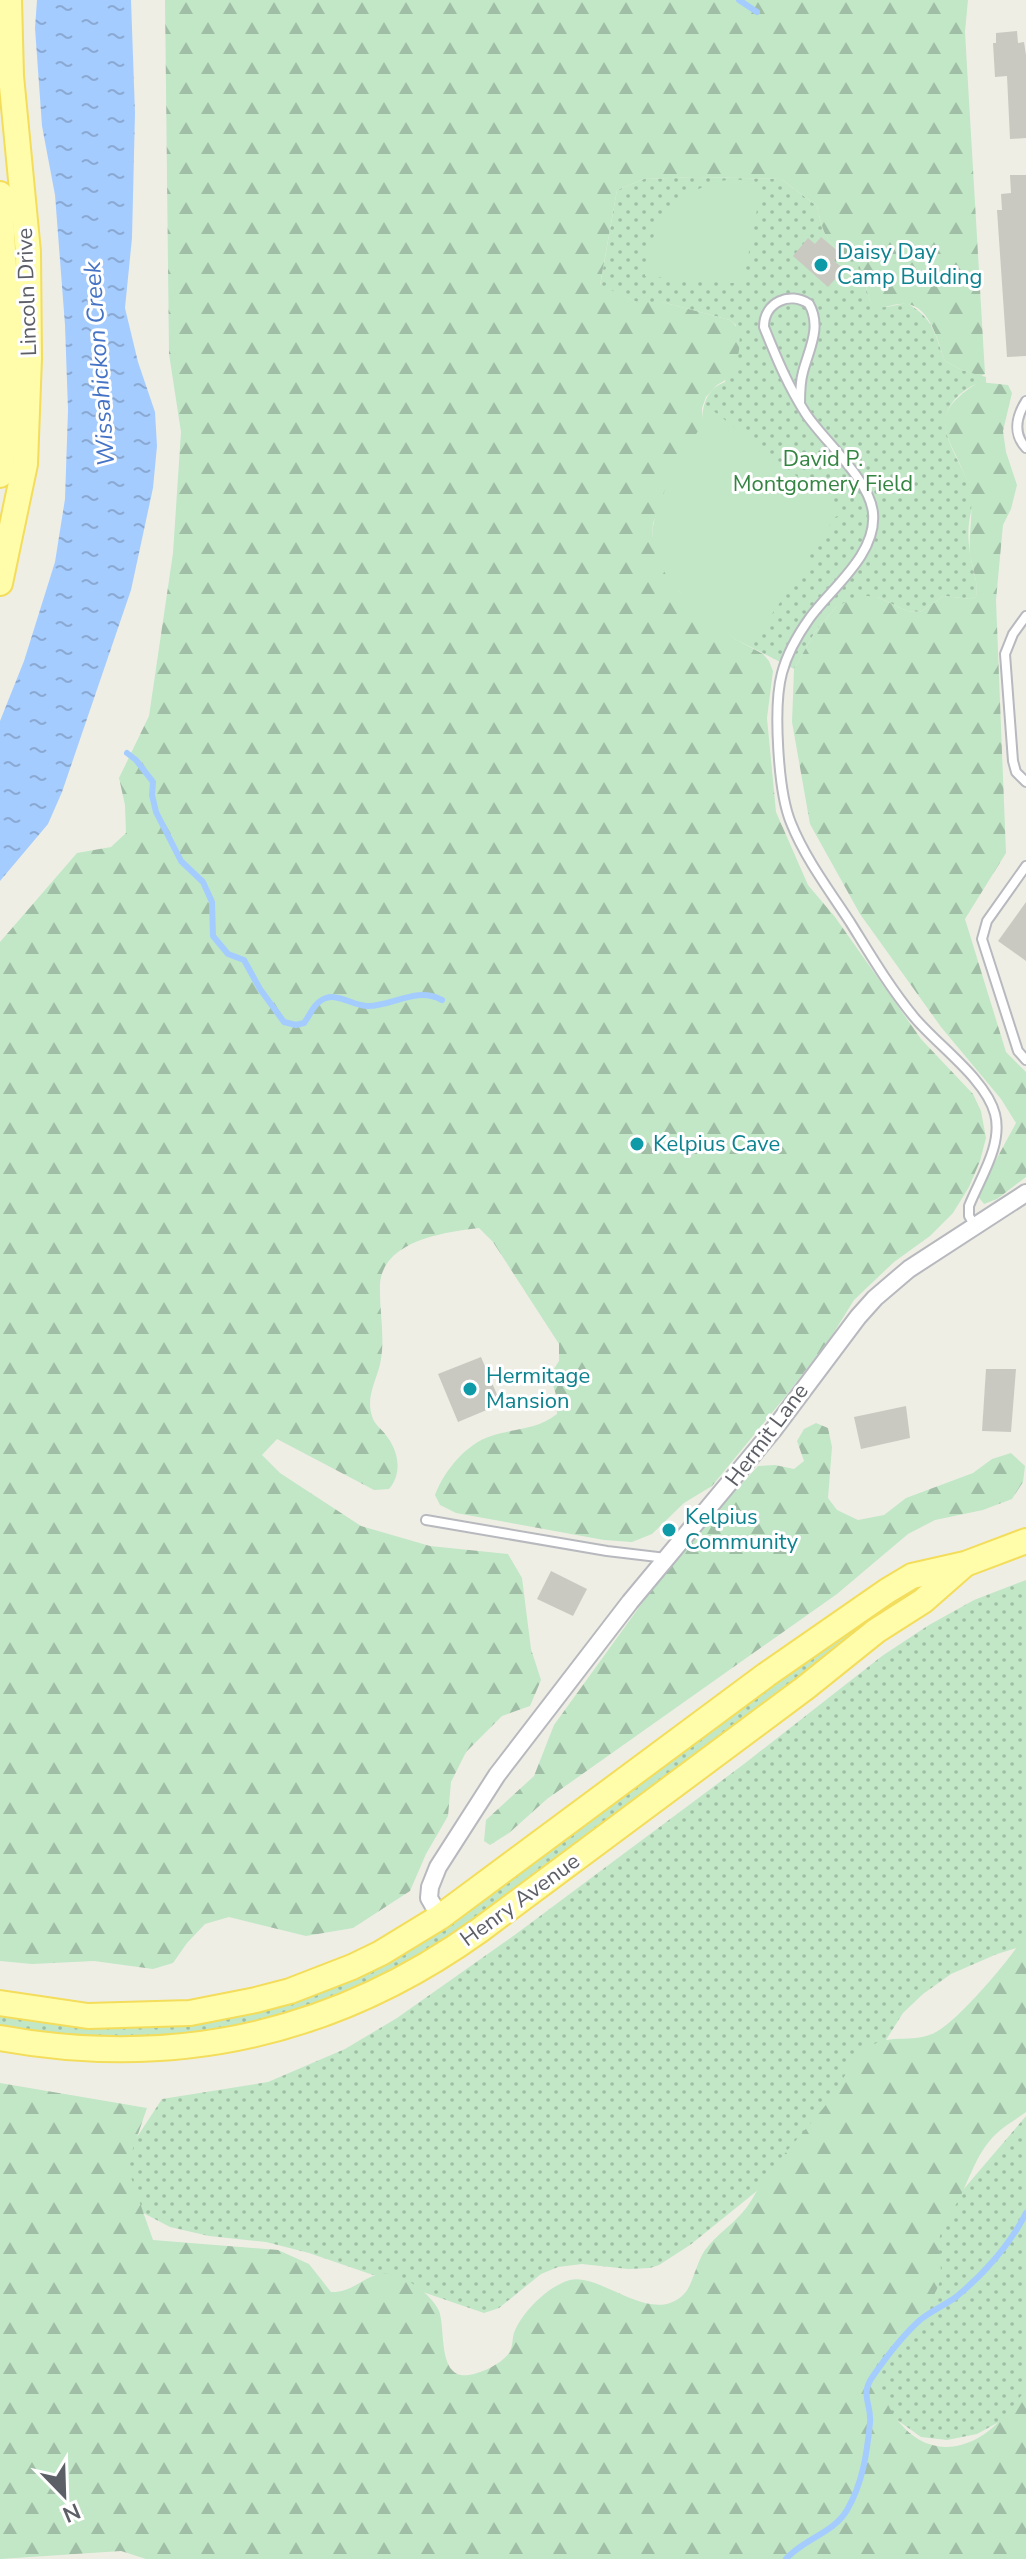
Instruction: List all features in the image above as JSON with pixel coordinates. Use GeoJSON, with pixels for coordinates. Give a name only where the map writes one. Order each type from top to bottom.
{"type":"FeatureCollection","features":[{"type":"Feature","properties":{"kind":"main road","name":"Lincoln Drive"},"geometry":{"type":"LineString","coordinates":[[0,583],[25,464],[30,346],[28,252],[11,76],[9,0]]}},
{"type":"Feature","properties":{"kind":"main road","name":"Lincoln Drive"},"geometry":{"type":"LineString","coordinates":[[0,194],[7,324],[5,430],[0,475]]}},
{"type":"Feature","properties":{"kind":"main road","name":"Henry Avenue"},"geometry":{"type":"LineString","coordinates":[[0,2003],[56,2013],[157,2016],[222,2008],[322,1980],[381,1953],[440,1917],[766,1675],[887,1591],[912,1576],[965,1564],[1026,1541]]}},
{"type":"Feature","properties":{"kind":"main road","name":"Henry Avenue"},"geometry":{"type":"LineString","coordinates":[[0,2038],[84,2050],[140,2051],[198,2046],[303,2022],[390,1986],[437,1960],[480,1930],[794,1696],[876,1631],[923,1601],[965,1564]]}},
{"type":"Feature","properties":{"kind":"street","name":"Hermit Lane"},"geometry":{"type":"LineString","coordinates":[[440,1917],[430,1902],[430,1887],[438,1867],[497,1775],[570,1679],[774,1429],[865,1309],[909,1269],[1026,1193]]}},
{"type":"Feature","properties":{"kind":"lane"},"geometry":{"type":"LineString","coordinates":[[800,404],[800,382],[815,330],[815,318],[809,304],[795,298],[781,300],[770,308],[764,327],[784,377],[800,404],[860,483],[869,497],[874,516],[864,550],[809,619],[789,653],[781,677],[778,714],[781,782],[787,813],[815,868],[889,983],[912,1015],[992,1104],[996,1139],[969,1206],[969,1216],[975,1226]]}},
{"type":"Feature","properties":{"kind":"lane"},"geometry":{"type":"LineString","coordinates":[[1026,401],[1017,432],[1026,448]]}},
{"type":"Feature","properties":{"kind":"lane"},"geometry":{"type":"LineString","coordinates":[[1026,616],[1007,644],[1005,654],[1013,761],[1016,772],[1026,782]]}},
{"type":"Feature","properties":{"kind":"lane"},"geometry":{"type":"LineString","coordinates":[[1026,866],[987,921],[982,939],[1018,1051],[1026,1060]]}},
{"type":"Feature","properties":{"kind":"lane"},"geometry":{"type":"LineString","coordinates":[[426,1520],[607,1551],[667,1558]]}},
{"type":"Feature","properties":{"kind":"green space"},"geometry":{"type":"Polygon","coordinates":[[[165,0],[968,0],[965,32],[985,374],[981,376],[962,370],[945,361],[932,326],[915,306],[903,304],[879,308],[870,301],[858,259],[833,246],[825,233],[817,206],[781,179],[644,179],[617,190],[600,285],[637,302],[662,302],[730,320],[735,325],[740,346],[734,375],[717,385],[706,397],[702,408],[702,425],[662,500],[653,523],[652,536],[679,591],[735,639],[763,654],[769,661],[773,671],[767,718],[776,812],[808,885],[835,917],[921,1039],[973,1094],[981,1111],[986,1138],[969,1187],[953,1213],[854,1300],[831,1337],[712,1486],[684,1503],[652,1534],[632,1542],[604,1540],[456,1513],[440,1505],[435,1495],[439,1486],[450,1468],[473,1445],[491,1436],[542,1423],[557,1414],[550,1375],[559,1361],[559,1344],[493,1242],[479,1228],[418,1241],[392,1257],[384,1269],[380,1284],[382,1350],[370,1403],[373,1419],[392,1444],[397,1457],[393,1483],[389,1489],[374,1490],[277,1439],[262,1455],[280,1473],[361,1526],[430,1546],[508,1554],[522,1578],[531,1649],[541,1680],[530,1706],[502,1716],[466,1752],[451,1782],[448,1816],[426,1854],[410,1891],[353,1928],[306,1936],[229,1917],[205,1924],[173,1963],[153,1969],[94,1961],[32,1964],[0,1961],[0,942],[77,853],[111,847],[126,833],[125,805],[119,778],[149,716],[173,553],[181,432],[169,354],[165,0]]]}},
{"type":"Feature","properties":{"kind":"green space","name":"David P. Montgomery Field"},"geometry":{"type":"Polygon","coordinates":[[[644,179],[781,179],[817,206],[825,233],[833,246],[858,259],[870,301],[887,307],[907,303],[928,321],[945,361],[986,377],[986,383],[972,386],[959,395],[949,407],[946,420],[951,446],[972,498],[968,535],[976,597],[944,596],[920,612],[907,611],[877,597],[836,607],[815,632],[794,669],[735,639],[702,425],[706,399],[713,389],[725,382],[736,325],[730,320],[662,302],[637,302],[600,286],[617,190],[644,179]]]}},
{"type":"Feature","properties":{"kind":"green space"},"geometry":{"type":"Polygon","coordinates":[[[734,179],[762,183],[744,278],[736,283],[725,283],[645,276],[652,239],[670,210],[698,189],[734,179]]]}},
{"type":"Feature","properties":{"kind":"green space"},"geometry":{"type":"Polygon","coordinates":[[[979,382],[1008,385],[1012,393],[1003,431],[1017,485],[1003,525],[996,600],[1006,853],[965,919],[1006,1052],[1026,1072],[1026,1177],[997,1199],[984,1204],[977,1195],[1016,1123],[1001,1099],[941,1027],[860,914],[810,824],[792,722],[794,669],[815,632],[836,607],[859,595],[877,597],[907,611],[920,612],[944,596],[976,597],[970,554],[971,495],[946,430],[946,419],[950,407],[979,382]]]}},
{"type":"Feature","properties":{"kind":"green space"},"geometry":{"type":"Polygon","coordinates":[[[711,409],[832,504],[839,506],[841,515],[835,517],[752,643],[735,639],[687,600],[667,576],[654,549],[652,534],[662,497],[711,409]]]}},
{"type":"Feature","properties":{"kind":"green space"},"geometry":{"type":"Polygon","coordinates":[[[816,1423],[828,1428],[832,1447],[828,1498],[837,1510],[858,1520],[884,1515],[906,1498],[973,1473],[992,1459],[1011,1453],[1025,1466],[1023,1482],[1012,1499],[983,1510],[935,1520],[908,1534],[837,1594],[547,1799],[509,1833],[490,1845],[484,1841],[486,1820],[534,1776],[554,1725],[653,1588],[702,1527],[758,1466],[775,1465],[794,1469],[804,1461],[797,1441],[804,1429],[816,1423]]]}},
{"type":"Feature","properties":{"kind":"green space"},"geometry":{"type":"Polygon","coordinates":[[[1026,1580],[1026,1945],[951,1974],[923,1994],[903,2013],[884,2043],[773,2178],[690,2245],[650,2268],[582,2264],[558,2267],[541,2274],[499,2308],[484,2313],[309,2253],[266,2242],[209,2236],[170,2227],[128,2205],[116,2169],[162,2099],[268,2082],[345,2049],[397,2018],[516,1934],[744,1764],[882,1656],[974,1600],[1026,1580]]]}},
{"type":"Feature","properties":{"kind":"green space"},"geometry":{"type":"Polygon","coordinates":[[[921,1582],[926,1585],[452,1938],[341,1998],[218,2032],[104,2040],[0,2028],[0,2014],[67,2024],[160,2026],[300,1998],[921,1582]]]}},
{"type":"Feature","properties":{"kind":"green space"},"geometry":{"type":"Polygon","coordinates":[[[1026,1940],[1026,2112],[996,2134],[980,2156],[941,2231],[941,2275],[937,2289],[924,2310],[876,2366],[887,2403],[897,2419],[923,2442],[940,2447],[958,2446],[985,2434],[1026,2390],[1026,2559],[146,2559],[121,2551],[0,2559],[0,2083],[147,2108],[127,2166],[153,2240],[278,2250],[309,2264],[331,2292],[349,2289],[379,2274],[398,2276],[422,2290],[432,2300],[441,2319],[447,2362],[452,2370],[469,2375],[503,2360],[511,2349],[514,2333],[523,2317],[545,2294],[562,2283],[583,2280],[657,2305],[671,2303],[684,2294],[705,2250],[747,2207],[774,2166],[829,2101],[859,2056],[886,2040],[922,2037],[941,2029],[966,2007],[1020,1943],[1026,1940]]]}},
{"type":"Feature","properties":{"kind":"green space"},"geometry":{"type":"Polygon","coordinates":[[[1026,2116],[1026,2407],[977,2434],[947,2440],[921,2437],[893,2417],[875,2396],[874,2366],[933,2225],[1026,2116]]]}},
{"type":"Feature","properties":{"kind":"water","name":"Wissahickon Creek"},"geometry":{"type":"Polygon","coordinates":[[[37,0],[131,0],[135,113],[132,238],[125,308],[138,362],[155,412],[157,446],[153,488],[131,590],[62,792],[48,824],[0,881],[0,721],[24,661],[55,562],[65,499],[68,410],[65,325],[55,195],[42,126],[35,28],[37,0]]]}},
{"type":"Feature","properties":{"kind":"building"},"geometry":{"type":"Polygon","coordinates":[[[1017,31],[1018,43],[1024,42],[1026,55],[1026,138],[1010,139],[1007,76],[995,77],[993,43],[996,43],[996,33],[1017,31]]]}},
{"type":"Feature","properties":{"kind":"building"},"geometry":{"type":"Polygon","coordinates":[[[1010,175],[1026,175],[1026,356],[1007,357],[997,210],[1002,210],[1001,194],[1011,193],[1010,175]]]}},
{"type":"Feature","properties":{"kind":"building","name":"Daisy Day Camp Building"},"geometry":{"type":"Polygon","coordinates":[[[821,237],[840,253],[834,261],[844,269],[828,287],[793,256],[808,238],[815,244],[821,237]]]}},
{"type":"Feature","properties":{"kind":"building"},"geometry":{"type":"Polygon","coordinates":[[[1026,902],[1026,961],[998,941],[1026,902]]]}},
{"type":"Feature","properties":{"kind":"building","name":"Hermitage Mansion"},"geometry":{"type":"Polygon","coordinates":[[[481,1357],[501,1404],[458,1422],[438,1374],[481,1357]]]}},
{"type":"Feature","properties":{"kind":"building"},"geometry":{"type":"Polygon","coordinates":[[[986,1369],[1016,1369],[1011,1432],[982,1431],[986,1369]]]}},
{"type":"Feature","properties":{"kind":"building"},"geometry":{"type":"Polygon","coordinates":[[[906,1406],[910,1438],[861,1449],[854,1417],[906,1406]]]}},
{"type":"Feature","properties":{"kind":"building"},"geometry":{"type":"Polygon","coordinates":[[[551,1571],[587,1589],[573,1616],[537,1599],[551,1571]]]}},
{"type":"Feature","properties":{"kind":"waterway"},"geometry":{"type":"LineString","coordinates":[[739,0],[757,12]]}},
{"type":"Feature","properties":{"kind":"waterway"},"geometry":{"type":"LineString","coordinates":[[127,753],[153,782],[156,812],[181,861],[203,882],[212,902],[213,936],[228,954],[244,960],[284,1022],[304,1023],[317,1004],[331,997],[368,1006],[423,995],[442,1000]]}},
{"type":"Feature","properties":{"kind":"waterway"},"geometry":{"type":"LineString","coordinates":[[786,2559],[834,2525],[852,2500],[866,2456],[870,2423],[866,2394],[873,2376],[913,2326],[956,2297],[986,2269],[1012,2237],[1026,2213]]}},
{"type":"Feature","properties":{"kind":"place","name":"Daisy Day Camp Building"},"geometry":{"type":"Point","coordinates":[821,265]}},
{"type":"Feature","properties":{"kind":"place","name":"Kelpius Cave"},"geometry":{"type":"Point","coordinates":[637,1144]}},
{"type":"Feature","properties":{"kind":"place","name":"Hermitage Mansion"},"geometry":{"type":"Point","coordinates":[470,1389]}},
{"type":"Feature","properties":{"kind":"place","name":"Kelpius Community"},"geometry":{"type":"Point","coordinates":[669,1530]}}]}
